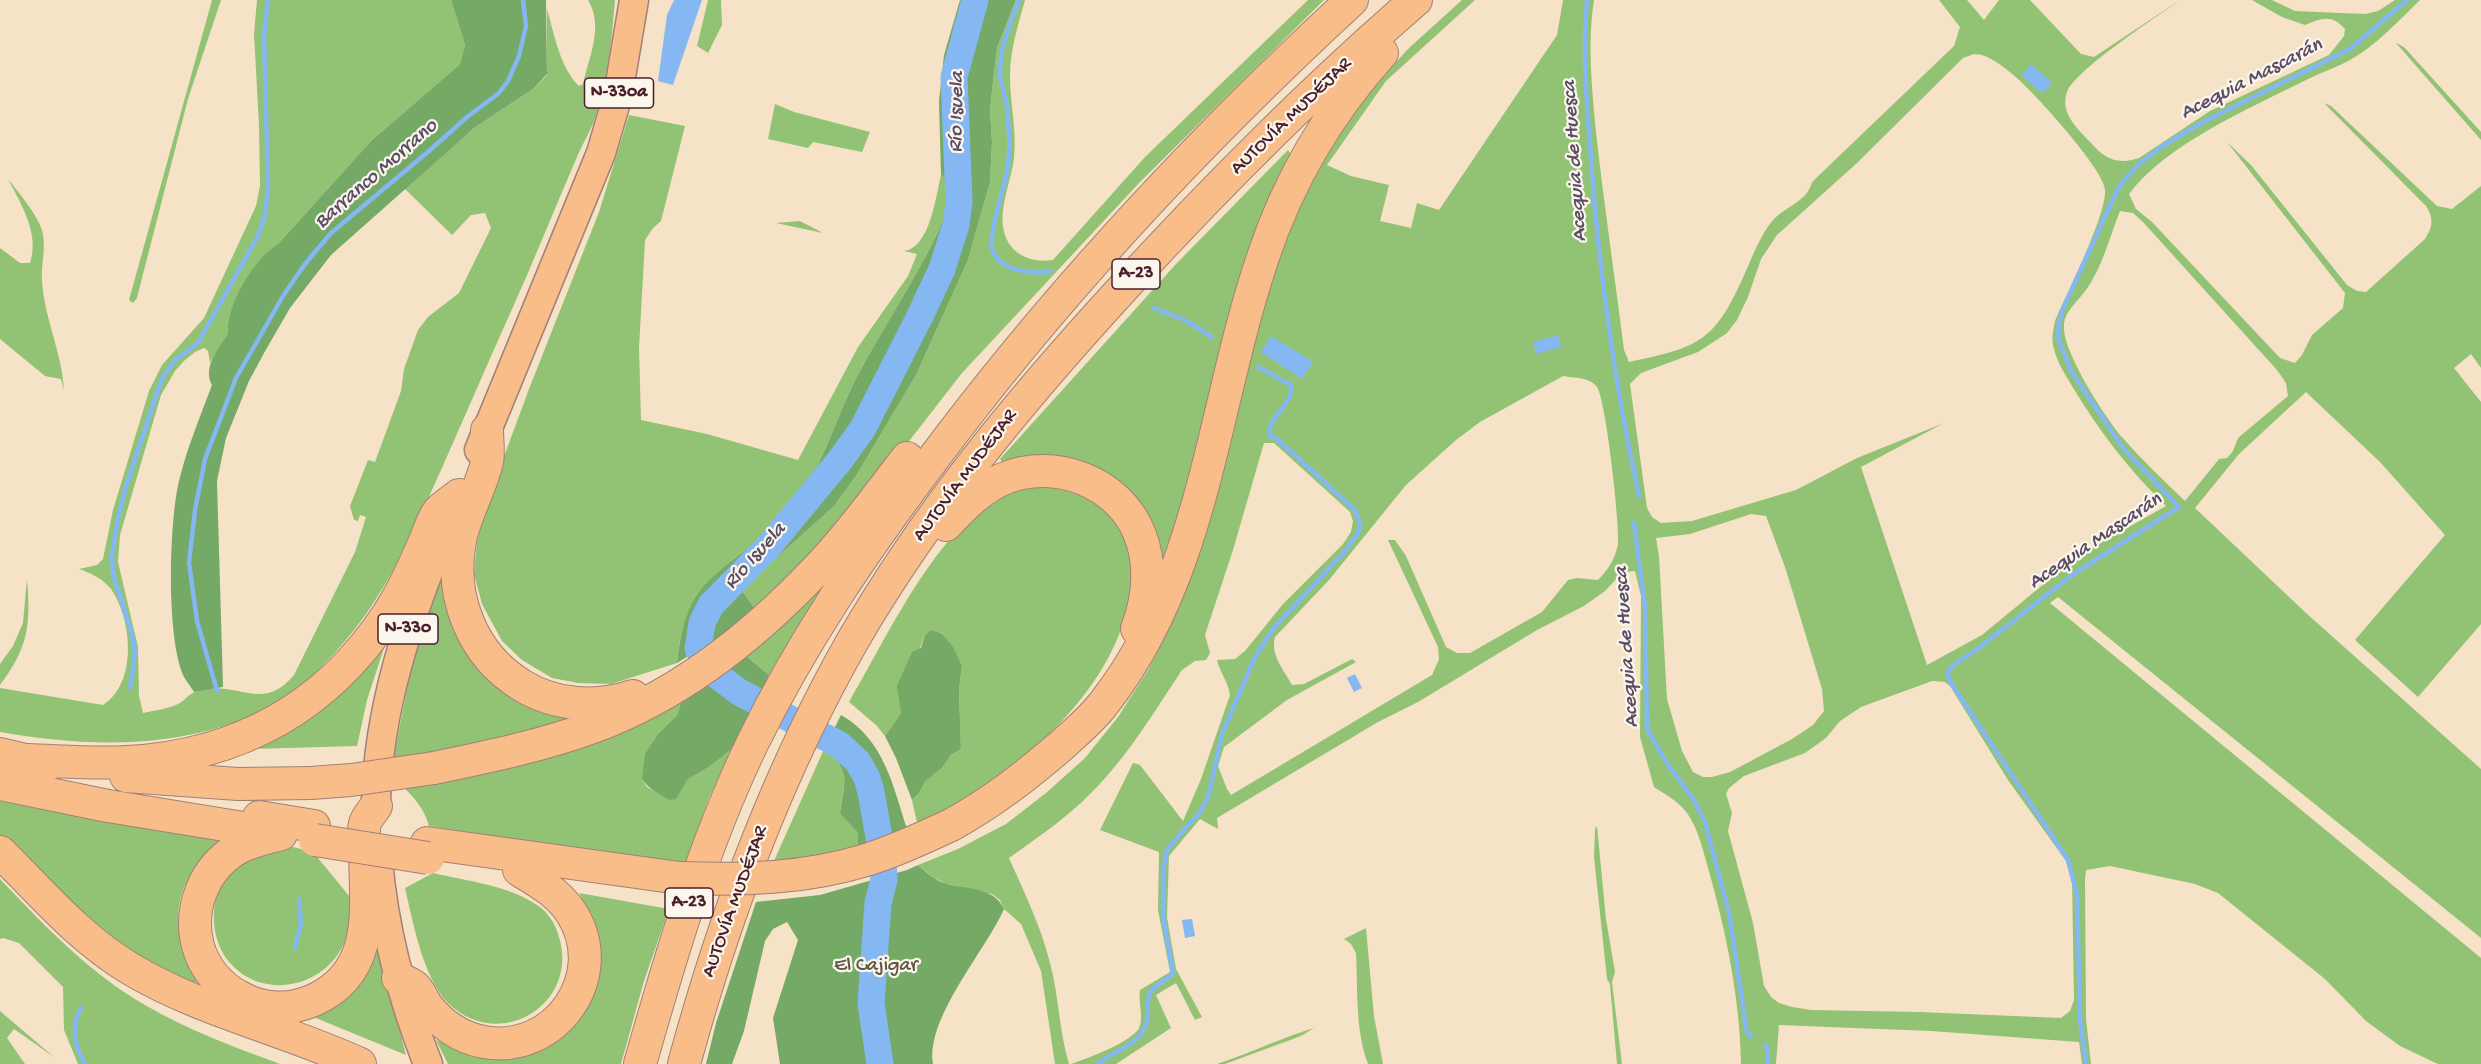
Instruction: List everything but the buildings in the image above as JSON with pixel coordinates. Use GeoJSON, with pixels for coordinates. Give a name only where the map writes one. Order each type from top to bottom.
{"type":"FeatureCollection","features":[{"type":"Feature","properties":{"kind":"highway","name":"N-330a"},"geometry":{"type":"LineString","coordinates":[[487,430],[600,153],[618,95],[634,0]]}},
{"type":"Feature","properties":{"kind":"highway","name":"AUTOVÍA MUDÉJAR"},"geometry":{"type":"LineString","coordinates":[[640,1064],[690,900],[720,819],[751,746],[802,649],[869,546],[951,434],[1070,287],[1235,112],[1352,0]]}},
{"type":"Feature","properties":{"kind":"highway","name":"AUTOVÍA MUDÉJAR"},"geometry":{"type":"LineString","coordinates":[[684,1064],[736,896],[789,765],[853,641],[947,497],[1018,406],[1068,348],[1228,178],[1339,70],[1416,0]]}},
{"type":"Feature","properties":{"kind":"highway"},"geometry":{"type":"LineString","coordinates":[[9,761],[92,789],[315,833],[428,850],[679,878],[754,879],[820,871],[885,854],[951,825],[1015,786],[1084,726],[1120,682],[1149,633],[1170,588],[1187,541],[1210,465],[1255,282],[1272,232],[1293,183],[1318,137],[1354,86],[1394,40],[1436,0]]}},
{"type":"Feature","properties":{"kind":"highway"},"geometry":{"type":"LineString","coordinates":[[9,761],[164,780],[311,783],[393,775],[500,754],[566,736],[619,716],[665,692],[746,637],[794,593],[839,544],[965,385],[1043,296],[1136,195],[1159,190]]}},
{"type":"Feature","properties":{"kind":"highway","name":"N-330"},"geometry":{"type":"LineString","coordinates":[[428,1064],[398,978],[385,923],[376,806],[382,733],[396,671],[417,601],[487,430]]}},
{"type":"Feature","properties":{"kind":"highway"},"geometry":{"type":"LineString","coordinates":[[487,430],[487,461],[462,536],[458,568],[460,600],[464,614],[485,652],[516,682],[556,700],[599,703],[630,697],[648,690],[665,692]]}},
{"type":"Feature","properties":{"kind":"highway"},"geometry":{"type":"LineString","coordinates":[[853,641],[872,636],[933,541],[962,508],[990,485],[1004,478],[1036,471],[1065,473],[1091,482],[1120,504],[1140,534],[1147,562],[1147,591],[1139,622],[1123,659],[1062,745]]}},
{"type":"Feature","properties":{"kind":"highway"},"geometry":{"type":"LineString","coordinates":[[9,761],[125,763],[186,755],[238,740],[285,716],[335,679],[356,657],[389,612],[403,588],[438,513],[459,495]]}},
{"type":"Feature","properties":{"kind":"highway"},"geometry":{"type":"LineString","coordinates":[[0,784],[108,806],[281,834],[315,833]]}},
{"type":"Feature","properties":{"kind":"highway"},"geometry":{"type":"LineString","coordinates":[[281,834],[239,848],[218,864],[199,897],[195,922],[195,934],[203,959],[217,980],[226,989],[248,1002],[273,1008],[298,1006],[322,997],[342,981],[356,960],[365,934],[365,823],[376,806]]}},
{"type":"Feature","properties":{"kind":"highway"},"geometry":{"type":"LineString","coordinates":[[428,850],[519,870],[635,885],[679,878]]}},
{"type":"Feature","properties":{"kind":"highway"},"geometry":{"type":"LineString","coordinates":[[0,852],[128,976],[180,1010],[249,1041],[311,1064]]}},
{"type":"Feature","properties":{"kind":"highway"},"geometry":{"type":"LineString","coordinates":[[398,978],[414,986],[434,1015],[445,1025],[481,1042],[495,1044],[521,1041],[546,1031],[556,1023],[573,1002],[583,977],[585,950],[582,937],[575,918],[563,902],[553,892],[519,870]]}},
{"type":"Feature","properties":{"kind":"highway"},"geometry":{"type":"LineString","coordinates":[[105,952],[139,974],[185,995],[360,1064]]}},
{"type":"Feature","properties":{"kind":"green space"},"geometry":{"type":"Polygon","coordinates":[[[212,0],[221,0],[188,99],[137,298],[133,303],[129,300],[212,0]]]}},
{"type":"Feature","properties":{"kind":"green space"},"geometry":{"type":"Polygon","coordinates":[[[257,0],[451,0],[465,45],[460,64],[371,141],[278,244],[260,260],[237,297],[231,310],[228,333],[210,363],[208,351],[204,348],[195,352],[175,371],[161,395],[120,535],[118,562],[138,647],[139,696],[143,713],[171,707],[193,693],[209,689],[259,694],[270,692],[282,687],[294,675],[355,552],[366,517],[360,515],[358,521],[354,520],[350,506],[368,460],[375,462],[401,391],[404,369],[418,330],[428,317],[459,293],[491,228],[485,213],[471,215],[452,235],[404,188],[474,128],[533,89],[547,75],[547,9],[562,60],[572,79],[579,86],[583,84],[595,31],[593,10],[588,0],[615,0],[607,71],[595,118],[405,548],[362,619],[345,642],[320,668],[284,699],[252,716],[217,728],[182,736],[146,741],[109,742],[36,738],[0,732],[0,688],[103,705],[114,695],[122,682],[128,650],[124,617],[111,589],[92,574],[79,569],[97,565],[103,559],[113,510],[149,391],[162,365],[204,318],[256,206],[260,186],[254,34],[257,0]]]}},
{"type":"Feature","properties":{"kind":"green space"},"geometry":{"type":"Polygon","coordinates":[[[451,0],[546,0],[547,74],[533,89],[474,128],[331,255],[290,308],[264,353],[249,381],[226,438],[217,481],[223,687],[194,692],[184,677],[174,636],[171,551],[179,481],[212,385],[209,378],[210,365],[228,333],[228,322],[236,297],[260,260],[278,244],[371,141],[460,64],[465,45],[451,0]]]}},
{"type":"Feature","properties":{"kind":"green space"},"geometry":{"type":"Polygon","coordinates":[[[708,0],[721,0],[722,25],[708,53],[697,46],[708,0]]]}},
{"type":"Feature","properties":{"kind":"green space"},"geometry":{"type":"Polygon","coordinates":[[[960,0],[1016,0],[997,48],[990,109],[992,142],[990,182],[968,260],[916,375],[856,476],[834,506],[774,560],[743,592],[755,609],[730,630],[677,663],[684,623],[697,595],[723,568],[769,531],[801,495],[820,460],[861,369],[921,266],[939,230],[946,212],[949,180],[941,175],[939,101],[944,55],[960,0]]]}},
{"type":"Feature","properties":{"kind":"green space"},"geometry":{"type":"Polygon","coordinates":[[[1016,0],[1025,0],[1010,66],[1015,148],[1004,207],[1003,226],[1008,242],[1018,253],[1031,259],[1045,261],[1053,260],[1145,157],[1308,0],[1324,0],[1140,182],[962,373],[847,521],[755,609],[743,592],[774,560],[834,506],[856,476],[916,375],[968,260],[990,182],[992,142],[990,109],[997,48],[1016,0]]]}},
{"type":"Feature","properties":{"kind":"green space"},"geometry":{"type":"Polygon","coordinates":[[[1462,0],[1475,0],[1386,81],[1327,165],[1351,176],[1389,185],[1380,221],[1411,228],[1417,203],[1439,210],[1557,35],[1563,0],[1594,0],[1591,49],[1596,132],[1624,350],[1629,362],[1689,345],[1714,327],[1734,296],[1761,238],[1773,220],[1801,199],[1812,182],[1954,46],[1960,27],[1939,0],[1967,0],[1984,20],[1999,0],[2030,0],[2081,54],[2094,57],[2180,0],[2085,70],[2067,92],[2066,107],[2076,127],[2101,153],[2112,159],[2124,161],[2139,158],[2210,111],[2329,55],[2344,36],[2345,29],[2331,19],[2322,19],[2305,25],[2282,17],[2252,0],[2272,0],[2295,11],[2365,14],[2378,11],[2395,0],[2420,0],[2360,54],[2210,129],[2164,159],[2129,194],[2136,209],[2152,222],[2280,358],[2295,363],[2302,355],[2312,335],[2343,308],[2345,293],[2227,142],[2251,165],[2347,285],[2357,291],[2366,292],[2425,239],[2430,230],[2431,219],[2426,206],[2324,103],[2331,106],[2437,206],[2452,209],[2481,186],[2481,368],[2471,354],[2454,368],[2481,402],[2481,624],[2418,697],[2355,640],[2445,535],[2381,463],[2306,392],[2239,454],[2195,508],[2306,613],[2481,769],[2481,938],[2058,597],[2050,603],[2481,958],[2481,1064],[2438,1064],[2400,1046],[2366,1021],[2325,979],[2218,893],[2195,884],[2110,866],[2086,870],[2085,879],[2086,1019],[2091,1064],[2082,1064],[2079,1042],[1931,1031],[1779,1025],[1776,1064],[1741,1064],[1738,1015],[1731,965],[1721,916],[1702,847],[1687,813],[1676,802],[1654,787],[1640,737],[1641,596],[1635,571],[1623,572],[1605,591],[1584,606],[1537,630],[1217,818],[1218,829],[1200,819],[1169,856],[1167,917],[1176,969],[1202,1017],[1195,1020],[1176,983],[1156,995],[1171,1028],[1116,1064],[1071,1064],[1108,1049],[1135,1033],[1141,1019],[1140,990],[1170,972],[1158,910],[1159,852],[1100,830],[1133,763],[1140,765],[1183,821],[1201,779],[1230,695],[1217,660],[1235,659],[1245,651],[1283,604],[1343,544],[1351,532],[1353,521],[1350,512],[1274,443],[1264,443],[1205,635],[1210,653],[1206,660],[1195,661],[1182,670],[1129,749],[1092,792],[1062,819],[1009,858],[1037,922],[1053,975],[1069,1064],[1055,1064],[1041,971],[1021,924],[992,894],[945,883],[934,878],[918,865],[958,849],[1006,824],[1046,793],[1085,758],[1118,717],[1148,670],[1189,581],[1211,517],[1261,302],[1309,181],[1358,104],[1409,48],[1462,0]],[[1974,54],[1963,58],[1857,163],[1777,235],[1761,259],[1748,297],[1737,320],[1727,333],[1698,352],[1641,373],[1630,384],[1647,508],[1652,517],[1661,523],[1692,521],[1796,490],[1857,458],[1944,423],[1861,467],[1927,665],[1982,635],[2079,555],[2166,506],[2127,464],[2093,419],[2057,359],[2053,345],[2055,321],[2100,217],[2105,189],[2101,179],[2067,131],[2017,78],[1997,62],[1985,56],[1974,54]],[[2120,211],[2092,281],[2065,319],[2065,335],[2069,350],[2085,382],[2121,436],[2185,501],[2219,459],[2227,458],[2233,451],[2238,438],[2288,396],[2286,383],[2277,370],[2133,213],[2120,211]],[[1563,376],[1480,422],[1456,440],[1406,485],[1329,580],[1275,637],[1276,656],[1292,685],[1304,684],[1352,659],[1356,662],[1287,700],[1224,747],[1218,766],[1231,795],[1432,675],[1439,659],[1438,647],[1388,540],[1395,540],[1406,556],[1446,647],[1457,653],[1470,653],[1542,612],[1568,580],[1577,578],[1598,580],[1608,568],[1617,549],[1618,533],[1608,438],[1601,397],[1597,387],[1586,380],[1563,376]],[[1751,514],[1690,534],[1656,538],[1667,699],[1682,751],[1693,772],[1703,777],[1712,777],[1730,772],[1792,739],[1813,725],[1824,711],[1822,689],[1786,570],[1766,516],[1751,514]],[[1932,681],[1861,707],[1840,721],[1826,738],[1805,753],[1744,776],[1729,788],[1726,794],[1732,813],[1728,831],[1753,923],[1764,986],[1771,997],[1779,1003],[1811,1010],[2061,1018],[2070,1011],[2074,1000],[2072,878],[2066,861],[2008,780],[1950,686],[1945,682],[1932,681]]]}},
{"type":"Feature","properties":{"kind":"green space"},"geometry":{"type":"Polygon","coordinates":[[[2396,43],[2404,47],[2481,132],[2481,140],[2396,43]]]}},
{"type":"Feature","properties":{"kind":"green space"},"geometry":{"type":"Polygon","coordinates":[[[775,104],[794,112],[870,132],[862,152],[813,142],[808,148],[768,139],[775,104]]]}},
{"type":"Feature","properties":{"kind":"green space"},"geometry":{"type":"Polygon","coordinates":[[[629,115],[685,126],[661,221],[645,240],[639,348],[641,420],[707,434],[798,460],[858,347],[908,276],[917,254],[904,251],[913,248],[926,231],[941,175],[949,179],[946,212],[939,230],[921,266],[861,369],[820,460],[801,495],[779,521],[713,577],[698,595],[684,623],[677,663],[611,684],[578,683],[552,678],[522,660],[502,641],[482,604],[474,574],[477,542],[489,497],[599,212],[629,115]]]}},
{"type":"Feature","properties":{"kind":"green space"},"geometry":{"type":"Polygon","coordinates":[[[1288,150],[1292,156],[1163,573],[1157,536],[1145,513],[1094,467],[1075,460],[1056,457],[1004,465],[1000,459],[1177,263],[1288,150]]]}},
{"type":"Feature","properties":{"kind":"green space"},"geometry":{"type":"Polygon","coordinates":[[[8,179],[33,213],[42,232],[43,294],[60,362],[64,390],[61,379],[45,376],[0,339],[0,248],[20,263],[30,263],[33,241],[28,220],[8,179]]]}},
{"type":"Feature","properties":{"kind":"green space"},"geometry":{"type":"Polygon","coordinates":[[[800,221],[823,233],[776,223],[800,221]]]}},
{"type":"Feature","properties":{"kind":"green space"},"geometry":{"type":"Polygon","coordinates":[[[1039,487],[1065,491],[1088,500],[1109,515],[1125,536],[1133,560],[1133,577],[1121,631],[1093,683],[1054,730],[1032,751],[985,788],[918,827],[912,800],[919,793],[924,781],[942,768],[951,755],[961,749],[959,690],[962,666],[941,633],[931,630],[925,635],[900,700],[901,713],[885,736],[876,725],[849,702],[910,596],[946,543],[987,504],[1005,495],[1039,487]]]}},
{"type":"Feature","properties":{"kind":"green space"},"geometry":{"type":"Polygon","coordinates":[[[850,548],[794,632],[769,675],[741,652],[850,548]]]}},
{"type":"Feature","properties":{"kind":"green space"},"geometry":{"type":"Polygon","coordinates":[[[443,570],[447,601],[570,718],[522,734],[393,761],[412,663],[443,570]]]}},
{"type":"Feature","properties":{"kind":"green space"},"geometry":{"type":"Polygon","coordinates":[[[27,579],[26,635],[17,659],[0,685],[0,664],[13,646],[23,623],[27,579]]]}},
{"type":"Feature","properties":{"kind":"green space"},"geometry":{"type":"Polygon","coordinates":[[[931,630],[941,633],[953,647],[962,666],[959,690],[961,749],[951,755],[942,768],[925,781],[919,793],[912,800],[885,736],[901,713],[897,686],[912,652],[921,648],[925,635],[931,630]]]}},
{"type":"Feature","properties":{"kind":"green space"},"geometry":{"type":"Polygon","coordinates":[[[387,639],[367,700],[357,746],[251,749],[319,711],[358,677],[387,639]]]}},
{"type":"Feature","properties":{"kind":"green space"},"geometry":{"type":"Polygon","coordinates":[[[741,652],[769,675],[732,749],[687,780],[676,799],[669,800],[657,793],[642,779],[645,754],[659,733],[677,715],[684,693],[741,652]]]}},
{"type":"Feature","properties":{"kind":"green space"},"geometry":{"type":"Polygon","coordinates":[[[684,693],[677,715],[659,733],[642,779],[647,787],[669,800],[687,780],[732,749],[709,798],[686,863],[627,857],[429,826],[418,803],[400,784],[684,693]]]}},
{"type":"Feature","properties":{"kind":"green space"},"geometry":{"type":"Polygon","coordinates":[[[841,715],[856,725],[877,750],[891,780],[907,829],[858,847],[858,833],[840,813],[844,784],[842,770],[825,747],[841,715]]]}},
{"type":"Feature","properties":{"kind":"green space"},"geometry":{"type":"Polygon","coordinates":[[[825,747],[842,770],[844,784],[840,812],[858,833],[858,847],[803,859],[774,861],[825,747]]]}},
{"type":"Feature","properties":{"kind":"green space"},"geometry":{"type":"Polygon","coordinates":[[[0,801],[223,839],[193,870],[184,887],[179,904],[178,922],[181,941],[187,961],[197,981],[195,986],[111,943],[0,839],[0,801]]]}},
{"type":"Feature","properties":{"kind":"green space"},"geometry":{"type":"Polygon","coordinates":[[[1597,826],[1606,919],[1615,972],[1612,982],[1622,1064],[1617,1064],[1610,984],[1607,979],[1594,857],[1597,826]]]}},
{"type":"Feature","properties":{"kind":"green space"},"geometry":{"type":"Polygon","coordinates":[[[293,847],[313,852],[350,897],[346,938],[338,954],[326,968],[312,977],[295,983],[278,985],[261,983],[245,976],[231,964],[222,951],[216,937],[215,906],[225,877],[235,866],[259,853],[293,847]]]}},
{"type":"Feature","properties":{"kind":"green space","name":"El Cajigar"},"geometry":{"type":"Polygon","coordinates":[[[918,865],[941,882],[979,890],[994,896],[1004,909],[947,1006],[938,1026],[933,1046],[933,1064],[780,1064],[773,1018],[798,940],[787,922],[773,929],[765,941],[744,1031],[732,1064],[706,1064],[716,1023],[756,902],[820,895],[918,865]]]}},
{"type":"Feature","properties":{"kind":"green space"},"geometry":{"type":"Polygon","coordinates":[[[433,873],[487,884],[526,898],[550,918],[558,934],[562,959],[558,981],[547,1000],[532,1014],[512,1022],[490,1023],[469,1018],[448,1003],[439,992],[420,949],[405,888],[433,873]]]}},
{"type":"Feature","properties":{"kind":"green space"},"geometry":{"type":"Polygon","coordinates":[[[0,879],[68,947],[124,992],[194,1030],[280,1064],[78,1064],[64,1030],[63,987],[19,943],[0,939],[0,879]]]}},
{"type":"Feature","properties":{"kind":"green space"},"geometry":{"type":"Polygon","coordinates":[[[579,893],[669,909],[644,981],[621,1064],[448,1064],[436,1040],[479,1053],[501,1055],[523,1053],[543,1048],[561,1037],[576,1022],[594,990],[601,960],[596,930],[579,893]]]}},
{"type":"Feature","properties":{"kind":"green space"},"geometry":{"type":"Polygon","coordinates":[[[1366,928],[1374,1016],[1383,1064],[1368,1064],[1361,1037],[1356,953],[1351,944],[1344,939],[1366,928]]]}},
{"type":"Feature","properties":{"kind":"green space"},"geometry":{"type":"Polygon","coordinates":[[[378,947],[406,1055],[311,1016],[371,948],[378,947]]]}},
{"type":"Feature","properties":{"kind":"green space"},"geometry":{"type":"Polygon","coordinates":[[[0,1011],[54,1057],[14,1029],[7,1038],[25,1064],[0,1064],[0,1011]]]}},
{"type":"Feature","properties":{"kind":"green space"},"geometry":{"type":"Polygon","coordinates":[[[1314,1028],[1301,1036],[1225,1064],[1217,1064],[1290,1036],[1314,1028]]]}},
{"type":"Feature","properties":{"kind":"water"},"geometry":{"type":"Polygon","coordinates":[[[674,0],[702,0],[673,85],[658,81],[667,15],[674,0]]]}},
{"type":"Feature","properties":{"kind":"water"},"geometry":{"type":"Polygon","coordinates":[[[2031,64],[2052,83],[2042,93],[2021,75],[2031,64]]]}},
{"type":"Feature","properties":{"kind":"water"},"geometry":{"type":"Polygon","coordinates":[[[1558,335],[1561,347],[1536,354],[1533,342],[1558,335]]]}},
{"type":"Feature","properties":{"kind":"water"},"geometry":{"type":"Polygon","coordinates":[[[1271,336],[1313,362],[1302,379],[1261,352],[1271,336]]]}},
{"type":"Feature","properties":{"kind":"water"},"geometry":{"type":"Polygon","coordinates":[[[1355,674],[1362,688],[1354,692],[1347,678],[1355,674]]]}},
{"type":"Feature","properties":{"kind":"water"},"geometry":{"type":"Polygon","coordinates":[[[1192,919],[1195,936],[1185,938],[1182,920],[1192,919]]]}},
{"type":"Feature","properties":{"kind":"waterway"},"geometry":{"type":"LineString","coordinates":[[130,688],[135,652],[131,631],[113,574],[112,554],[118,518],[126,486],[162,378],[175,360],[198,343],[258,236],[265,215],[268,188],[264,34],[268,0]]}},
{"type":"Feature","properties":{"kind":"waterway","name":"Barranco Morrano"},"geometry":{"type":"LineString","coordinates":[[217,691],[197,621],[189,563],[195,510],[205,459],[236,378],[283,296],[305,264],[331,233],[467,117],[499,93],[508,81],[519,56],[526,26],[523,0]]}},
{"type":"Feature","properties":{"kind":"waterway","name":"Río Isuela"},"geometry":{"type":"LineString","coordinates":[[880,1064],[871,1003],[878,903],[884,880],[883,860],[867,778],[858,762],[840,745],[739,692],[718,676],[698,649],[702,623],[711,605],[769,546],[841,459],[863,428],[942,269],[956,225],[959,202],[954,77],[975,0]]}},
{"type":"Feature","properties":{"kind":"waterway"},"geometry":{"type":"LineString","coordinates":[[1019,0],[1001,55],[1001,79],[1007,107],[1009,155],[997,210],[992,248],[995,256],[1001,262],[1016,270],[1051,271]]}},
{"type":"Feature","properties":{"kind":"waterway","name":"Acequia de Huesca"},"geometry":{"type":"LineString","coordinates":[[1587,0],[1586,80],[1598,244],[1615,371],[1639,496]]}},
{"type":"Feature","properties":{"kind":"waterway","name":"Acequia Mascarán"},"geometry":{"type":"LineString","coordinates":[[2086,1064],[2080,1019],[2077,895],[2068,860],[1949,680],[1948,672],[1953,665],[1980,647],[2072,575],[2179,507],[2123,448],[2071,371],[2058,338],[2062,311],[2120,185],[2139,164],[2161,147],[2201,123],[2350,49],[2407,0]]}},
{"type":"Feature","properties":{"kind":"waterway"},"geometry":{"type":"LineString","coordinates":[[1154,308],[1187,321],[1212,337]]}},
{"type":"Feature","properties":{"kind":"waterway"},"geometry":{"type":"LineString","coordinates":[[1098,1064],[1136,1040],[1144,1029],[1148,1017],[1148,1001],[1151,991],[1173,973],[1163,916],[1163,870],[1167,849],[1201,811],[1209,794],[1222,734],[1255,657],[1273,629],[1345,551],[1358,533],[1360,522],[1355,510],[1277,439],[1269,435],[1272,422],[1289,399],[1291,385],[1258,367]]}},
{"type":"Feature","properties":{"kind":"waterway","name":"Acequia de Huesca"},"geometry":{"type":"LineString","coordinates":[[1634,523],[1645,606],[1647,729],[1666,762],[1694,800],[1705,822],[1729,913],[1747,1033],[1751,1036]]}},
{"type":"Feature","properties":{"kind":"waterway","name":"Barranco Morrano"},"geometry":{"type":"LineString","coordinates":[[295,948],[301,924],[299,899]]}},
{"type":"Feature","properties":{"kind":"waterway"},"geometry":{"type":"LineString","coordinates":[[81,1008],[76,1022],[75,1036],[78,1050],[85,1064]]}},
{"type":"Feature","properties":{"kind":"waterway","name":"Acequia de Huesca"},"geometry":{"type":"LineString","coordinates":[[1765,1045],[1768,1049],[1768,1064]]}}]}
